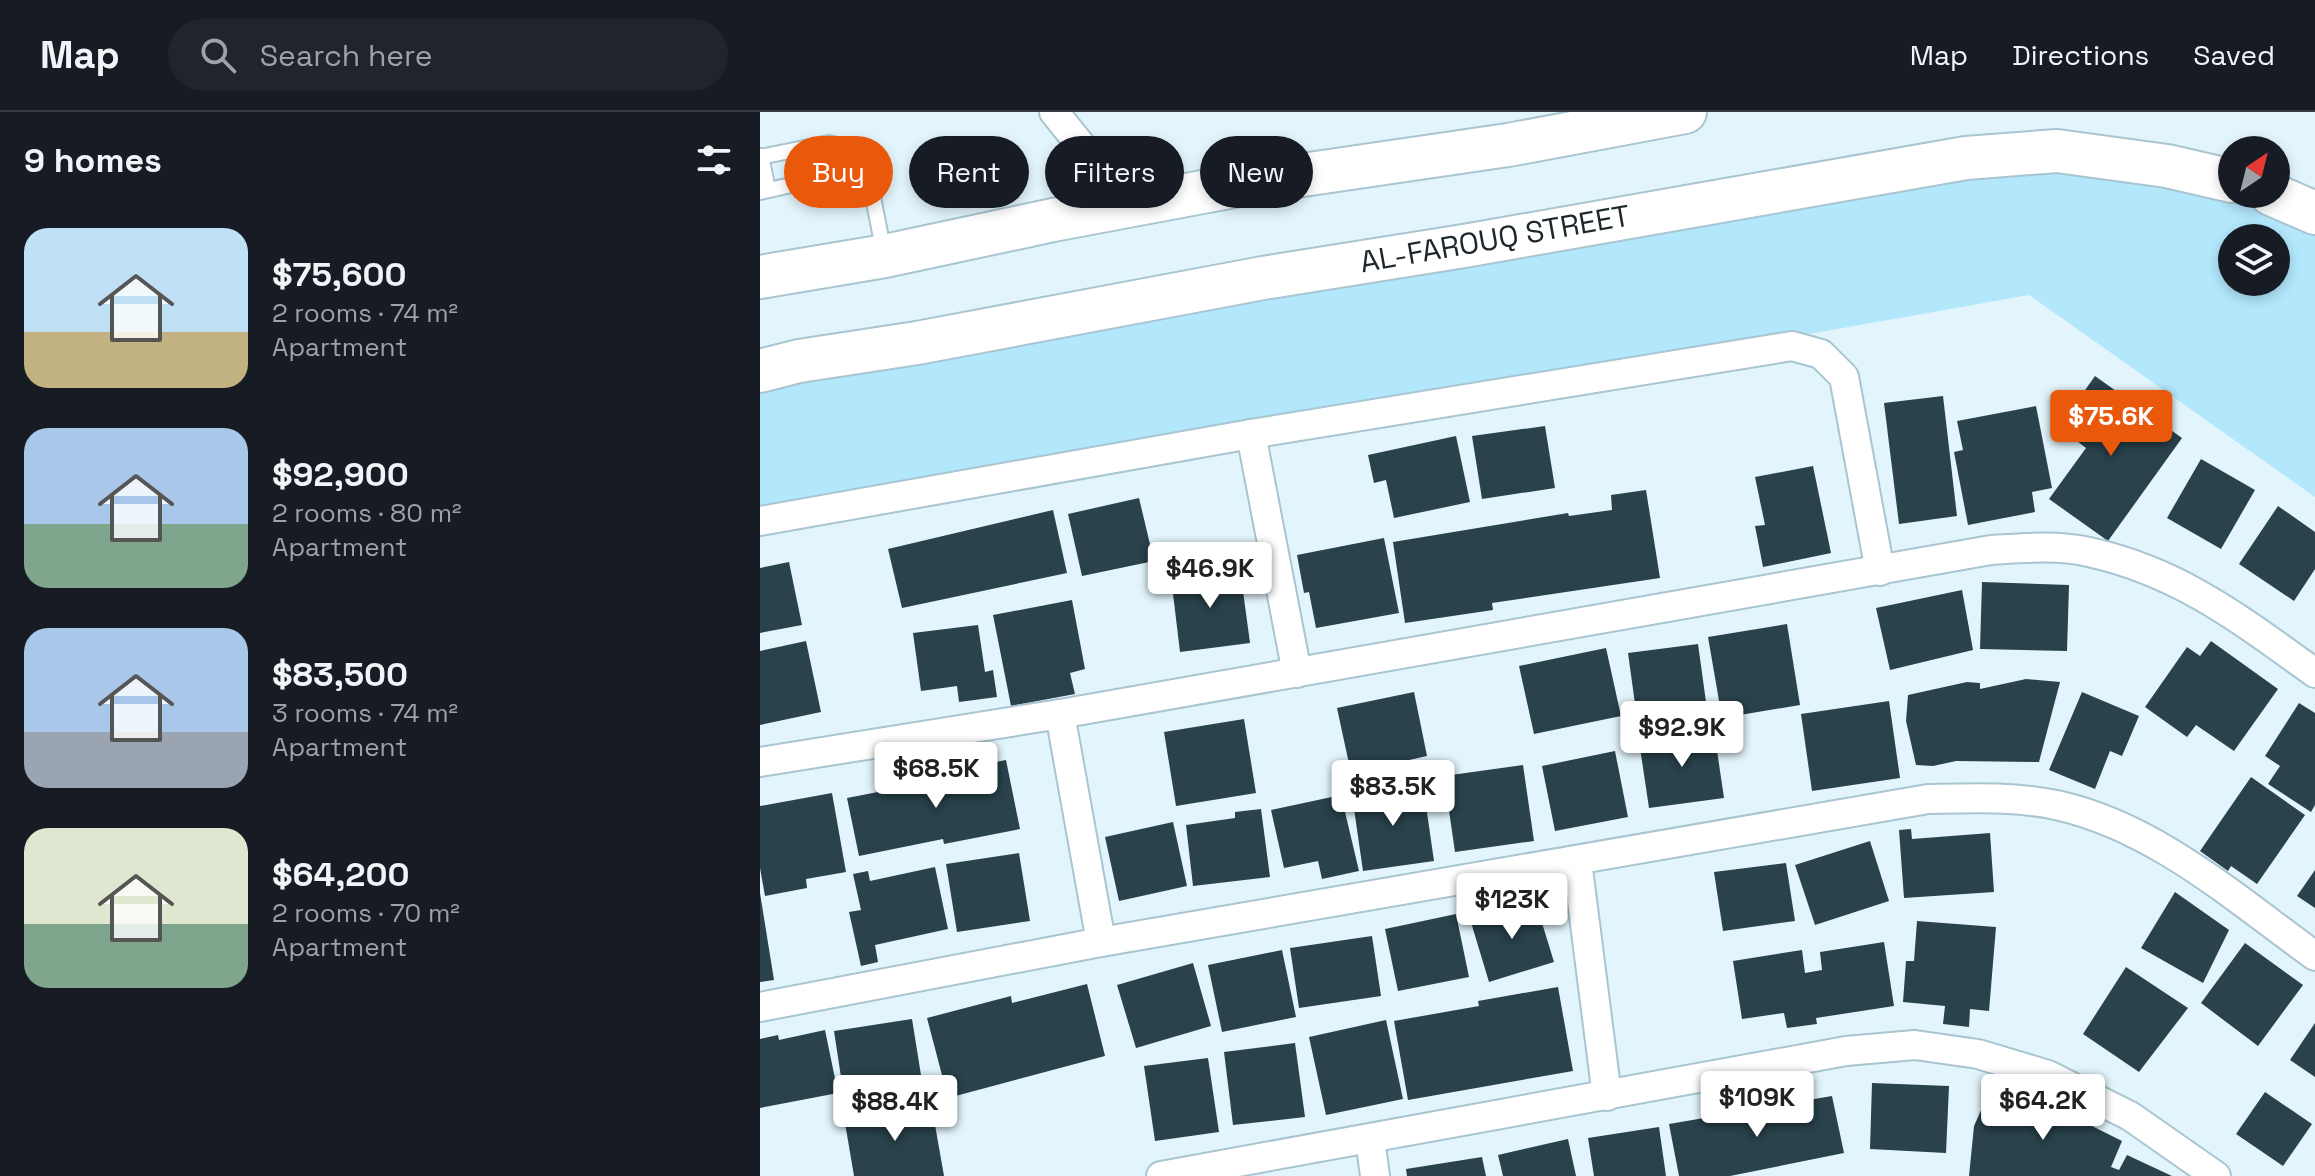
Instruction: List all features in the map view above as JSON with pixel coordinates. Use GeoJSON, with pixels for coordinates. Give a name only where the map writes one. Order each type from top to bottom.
{"type":"FeatureCollection","features":[{"type":"Feature","properties":{"kind":"main road"},"geometry":{"type":"LineString","coordinates":[[1184,196],[1261,181],[1508,145],[1685,112]]}},
{"type":"Feature","properties":{"kind":"main road","name":"AL-FAROUQ STREET"},"geometry":{"type":"LineString","coordinates":[[760,371],[799,361],[917,343],[1263,278],[1966,158],[2057,151],[2167,166],[2218,178]]}},
{"type":"Feature","properties":{"kind":"main road"},"geometry":{"type":"LineString","coordinates":[[2290,202],[2315,213]]}},
{"type":"Feature","properties":{"kind":"main road"},"geometry":{"type":"LineString","coordinates":[[760,277],[885,256],[1119,208]]}},
{"type":"Feature","properties":{"kind":"street"},"geometry":{"type":"LineString","coordinates":[[1054,112],[1073,136]]}},
{"type":"Feature","properties":{"kind":"street"},"geometry":{"type":"LineString","coordinates":[[760,521],[1251,434],[1792,346],[1821,354],[1844,377],[1880,571]]}},
{"type":"Feature","properties":{"kind":"street"},"geometry":{"type":"LineString","coordinates":[[1251,434],[1297,673]]}},
{"type":"Feature","properties":{"kind":"street"},"geometry":{"type":"LineString","coordinates":[[760,762],[1060,714],[1991,550],[2041,547],[2087,552],[2182,583],[2225,609],[2315,673]]}},
{"type":"Feature","properties":{"kind":"street"},"geometry":{"type":"LineString","coordinates":[[1060,714],[1101,942]]}},
{"type":"Feature","properties":{"kind":"street"},"geometry":{"type":"LineString","coordinates":[[760,1007],[1101,942],[1928,799],[2005,798],[2058,805],[2123,828],[2179,859],[2315,956]]}},
{"type":"Feature","properties":{"kind":"street"},"geometry":{"type":"LineString","coordinates":[[1577,861],[1607,1096]]}},
{"type":"Feature","properties":{"kind":"street"},"geometry":{"type":"LineString","coordinates":[[1161,1176],[1846,1051],[1915,1045],[1978,1054],[2048,1075],[2130,1116],[2216,1176]]}},
{"type":"Feature","properties":{"kind":"street"},"geometry":{"type":"LineString","coordinates":[[1370,1139],[1375,1176]]}},
{"type":"Feature","properties":{"kind":"lane"},"geometry":{"type":"LineString","coordinates":[[784,152],[761,156],[764,191],[784,187]]}},
{"type":"Feature","properties":{"kind":"lane"},"geometry":{"type":"LineString","coordinates":[[875,208],[885,256]]}},
{"type":"Feature","properties":{"kind":"shaded area"},"geometry":{"type":"Polygon","coordinates":[[[2057,151],[2218,192],[2218,208],[2269,208],[2315,232],[2315,497],[2029,295],[760,520],[760,372],[2057,151]]]}},
{"type":"Feature","properties":{"kind":"building"},"geometry":{"type":"Polygon","coordinates":[[[2095,376],[2182,438],[2108,541],[2049,499],[2086,448],[2059,427],[2095,376]]]}},
{"type":"Feature","properties":{"kind":"building"},"geometry":{"type":"Polygon","coordinates":[[[1943,396],[1957,516],[1899,524],[1884,403],[1943,396]]]}},
{"type":"Feature","properties":{"kind":"building"},"geometry":{"type":"Polygon","coordinates":[[[2036,406],[2052,488],[2032,492],[2035,512],[1968,525],[1954,452],[1963,450],[1957,421],[2036,406]]]}},
{"type":"Feature","properties":{"kind":"building"},"geometry":{"type":"Polygon","coordinates":[[[1545,426],[1555,488],[1482,499],[1472,436],[1545,426]]]}},
{"type":"Feature","properties":{"kind":"building"},"geometry":{"type":"Polygon","coordinates":[[[1456,436],[1470,502],[1394,518],[1386,480],[1374,483],[1368,455],[1456,436]]]}},
{"type":"Feature","properties":{"kind":"building"},"geometry":{"type":"Polygon","coordinates":[[[2201,459],[2255,490],[2221,549],[2167,518],[2201,459]]]}},
{"type":"Feature","properties":{"kind":"building"},"geometry":{"type":"Polygon","coordinates":[[[1813,466],[1831,553],[1763,567],[1755,526],[1765,525],[1755,477],[1813,466]]]}},
{"type":"Feature","properties":{"kind":"building"},"geometry":{"type":"Polygon","coordinates":[[[1646,490],[1660,578],[1492,603],[1493,610],[1405,623],[1393,542],[1568,513],[1569,516],[1612,510],[1611,495],[1646,490]]]}},
{"type":"Feature","properties":{"kind":"building"},"geometry":{"type":"Polygon","coordinates":[[[1139,498],[1154,561],[1082,576],[1068,514],[1139,498]]]}},
{"type":"Feature","properties":{"kind":"building"},"geometry":{"type":"Polygon","coordinates":[[[2278,506],[2315,532],[2315,569],[2294,601],[2239,564],[2278,506]]]}},
{"type":"Feature","properties":{"kind":"building"},"geometry":{"type":"Polygon","coordinates":[[[1053,510],[1067,573],[902,608],[888,549],[1053,510]]]}},
{"type":"Feature","properties":{"kind":"building"},"geometry":{"type":"Polygon","coordinates":[[[1384,538],[1399,613],[1316,628],[1309,592],[1304,593],[1297,555],[1384,538]]]}},
{"type":"Feature","properties":{"kind":"building"},"geometry":{"type":"Polygon","coordinates":[[[789,562],[802,625],[760,633],[760,568],[789,562]]]}},
{"type":"Feature","properties":{"kind":"building"},"geometry":{"type":"Polygon","coordinates":[[[1240,569],[1250,643],[1180,652],[1171,577],[1240,569]]]}},
{"type":"Feature","properties":{"kind":"building"},"geometry":{"type":"Polygon","coordinates":[[[1982,582],[2069,585],[2067,651],[1980,649],[1982,582]]]}},
{"type":"Feature","properties":{"kind":"building"},"geometry":{"type":"Polygon","coordinates":[[[1962,590],[1973,650],[1890,670],[1876,608],[1962,590]]]}},
{"type":"Feature","properties":{"kind":"building"},"geometry":{"type":"Polygon","coordinates":[[[1072,600],[1085,669],[1070,673],[1075,694],[1011,706],[993,615],[1072,600]]]}},
{"type":"Feature","properties":{"kind":"building"},"geometry":{"type":"Polygon","coordinates":[[[1787,624],[1800,705],[1722,718],[1708,637],[1787,624]]]}},
{"type":"Feature","properties":{"kind":"building"},"geometry":{"type":"Polygon","coordinates":[[[978,625],[985,672],[993,670],[997,697],[959,702],[957,686],[921,691],[913,633],[978,625]]]}},
{"type":"Feature","properties":{"kind":"building"},"geometry":{"type":"Polygon","coordinates":[[[806,641],[821,712],[760,725],[760,651],[806,641]]]}},
{"type":"Feature","properties":{"kind":"building"},"geometry":{"type":"Polygon","coordinates":[[[2211,641],[2278,689],[2234,751],[2196,725],[2187,737],[2145,707],[2187,647],[2200,656],[2211,641]]]}},
{"type":"Feature","properties":{"kind":"building"},"geometry":{"type":"Polygon","coordinates":[[[1698,644],[1706,702],[1636,711],[1628,653],[1698,644]]]}},
{"type":"Feature","properties":{"kind":"building"},"geometry":{"type":"Polygon","coordinates":[[[1606,648],[1621,716],[1534,734],[1519,666],[1606,648]]]}},
{"type":"Feature","properties":{"kind":"building"},"geometry":{"type":"Polygon","coordinates":[[[2026,679],[2060,682],[2039,762],[1956,761],[1933,766],[1916,765],[1906,721],[1908,695],[1967,682],[1980,683],[1980,689],[2026,679]]]}},
{"type":"Feature","properties":{"kind":"building"},"geometry":{"type":"Polygon","coordinates":[[[1414,692],[1427,756],[1351,773],[1337,708],[1414,692]]]}},
{"type":"Feature","properties":{"kind":"building"},"geometry":{"type":"Polygon","coordinates":[[[2082,692],[2139,716],[2122,756],[2110,751],[2095,789],[2049,770],[2082,692]]]}},
{"type":"Feature","properties":{"kind":"building"},"geometry":{"type":"Polygon","coordinates":[[[1889,701],[1900,778],[1812,791],[1801,714],[1889,701]]]}},
{"type":"Feature","properties":{"kind":"building"},"geometry":{"type":"Polygon","coordinates":[[[2299,703],[2315,713],[2315,805],[2311,812],[2268,784],[2280,766],[2265,756],[2299,703]]]}},
{"type":"Feature","properties":{"kind":"building"},"geometry":{"type":"Polygon","coordinates":[[[1244,719],[1256,793],[1176,806],[1164,732],[1244,719]]]}},
{"type":"Feature","properties":{"kind":"building"},"geometry":{"type":"Polygon","coordinates":[[[1714,730],[1724,798],[1649,808],[1639,741],[1714,730]]]}},
{"type":"Feature","properties":{"kind":"building"},"geometry":{"type":"Polygon","coordinates":[[[1615,751],[1628,817],[1555,831],[1542,766],[1615,751]]]}},
{"type":"Feature","properties":{"kind":"building"},"geometry":{"type":"Polygon","coordinates":[[[1006,760],[1020,829],[944,844],[943,839],[859,856],[847,798],[924,783],[923,776],[1006,760]]]}},
{"type":"Feature","properties":{"kind":"building"},"geometry":{"type":"Polygon","coordinates":[[[1523,765],[1534,841],[1455,852],[1444,776],[1523,765]]]}},
{"type":"Feature","properties":{"kind":"building"},"geometry":{"type":"Polygon","coordinates":[[[2251,777],[2305,815],[2257,884],[2231,866],[2228,871],[2200,851],[2251,777]]]}},
{"type":"Feature","properties":{"kind":"building"},"geometry":{"type":"Polygon","coordinates":[[[1423,785],[1434,861],[1363,871],[1352,795],[1423,785]]]}},
{"type":"Feature","properties":{"kind":"building"},"geometry":{"type":"Polygon","coordinates":[[[832,793],[846,872],[806,879],[807,888],[765,896],[760,868],[760,806],[832,793]]]}},
{"type":"Feature","properties":{"kind":"building"},"geometry":{"type":"Polygon","coordinates":[[[1341,795],[1359,871],[1322,879],[1318,861],[1284,868],[1271,810],[1341,795]]]}},
{"type":"Feature","properties":{"kind":"building"},"geometry":{"type":"Polygon","coordinates":[[[1261,809],[1270,877],[1193,886],[1186,825],[1235,818],[1235,812],[1261,809]]]}},
{"type":"Feature","properties":{"kind":"building"},"geometry":{"type":"Polygon","coordinates":[[[1173,822],[1187,886],[1119,901],[1105,837],[1173,822]]]}},
{"type":"Feature","properties":{"kind":"building"},"geometry":{"type":"Polygon","coordinates":[[[1911,829],[1912,839],[1990,833],[1994,892],[1904,898],[1899,830],[1911,829]]]}},
{"type":"Feature","properties":{"kind":"building"},"geometry":{"type":"Polygon","coordinates":[[[1870,841],[1889,901],[1815,925],[1795,865],[1870,841]]]}},
{"type":"Feature","properties":{"kind":"building"},"geometry":{"type":"Polygon","coordinates":[[[1019,853],[1030,921],[957,932],[946,864],[1019,853]]]}},
{"type":"Feature","properties":{"kind":"building"},"geometry":{"type":"Polygon","coordinates":[[[1786,863],[1795,921],[1723,931],[1714,872],[1786,863]]]}},
{"type":"Feature","properties":{"kind":"building"},"geometry":{"type":"Polygon","coordinates":[[[935,867],[948,929],[875,945],[878,962],[861,966],[849,912],[861,910],[853,874],[868,871],[870,881],[935,867]]]}},
{"type":"Feature","properties":{"kind":"building"},"geometry":{"type":"Polygon","coordinates":[[[2315,870],[2315,908],[2297,896],[2315,870]]]}},
{"type":"Feature","properties":{"kind":"building"},"geometry":{"type":"Polygon","coordinates":[[[2175,892],[2229,930],[2203,983],[2141,948],[2175,892]]]}},
{"type":"Feature","properties":{"kind":"building"},"geometry":{"type":"Polygon","coordinates":[[[760,893],[774,980],[760,982],[760,893]]]}},
{"type":"Feature","properties":{"kind":"building"},"geometry":{"type":"Polygon","coordinates":[[[1535,900],[1554,962],[1489,982],[1470,919],[1535,900]]]}},
{"type":"Feature","properties":{"kind":"building"},"geometry":{"type":"Polygon","coordinates":[[[1456,914],[1469,977],[1398,991],[1385,929],[1456,914]]]}},
{"type":"Feature","properties":{"kind":"building"},"geometry":{"type":"Polygon","coordinates":[[[1917,921],[1996,927],[1989,1011],[1970,1009],[1969,1027],[1943,1024],[1945,1006],[1903,1002],[1906,961],[1914,961],[1917,921]]]}},
{"type":"Feature","properties":{"kind":"building"},"geometry":{"type":"Polygon","coordinates":[[[1372,936],[1381,996],[1299,1008],[1290,948],[1372,936]]]}},
{"type":"Feature","properties":{"kind":"building"},"geometry":{"type":"Polygon","coordinates":[[[1884,942],[1894,1006],[1816,1018],[1817,1024],[1787,1028],[1784,1013],[1742,1019],[1733,961],[1802,950],[1805,973],[1822,970],[1820,952],[1884,942]]]}},
{"type":"Feature","properties":{"kind":"building"},"geometry":{"type":"Polygon","coordinates":[[[2245,943],[2303,985],[2258,1046],[2201,1003],[2245,943]]]}},
{"type":"Feature","properties":{"kind":"building"},"geometry":{"type":"Polygon","coordinates":[[[1282,950],[1296,1017],[1222,1032],[1208,965],[1282,950]]]}},
{"type":"Feature","properties":{"kind":"building"},"geometry":{"type":"Polygon","coordinates":[[[1193,963],[1211,1026],[1136,1048],[1117,985],[1193,963]]]}},
{"type":"Feature","properties":{"kind":"building"},"geometry":{"type":"Polygon","coordinates":[[[2126,967],[2188,1008],[2139,1072],[2083,1034],[2126,967]]]}},
{"type":"Feature","properties":{"kind":"building"},"geometry":{"type":"Polygon","coordinates":[[[1087,984],[1105,1056],[948,1098],[927,1018],[1011,996],[1012,1003],[1087,984]]]}},
{"type":"Feature","properties":{"kind":"building"},"geometry":{"type":"Polygon","coordinates":[[[1558,987],[1573,1071],[1408,1100],[1394,1021],[1479,1006],[1478,1001],[1558,987]]]}},
{"type":"Feature","properties":{"kind":"building"},"geometry":{"type":"Polygon","coordinates":[[[912,1019],[925,1100],[884,1106],[881,1091],[844,1097],[834,1031],[912,1019]]]}},
{"type":"Feature","properties":{"kind":"building"},"geometry":{"type":"Polygon","coordinates":[[[1386,1020],[1403,1099],[1326,1115],[1309,1037],[1386,1020]]]}},
{"type":"Feature","properties":{"kind":"building"},"geometry":{"type":"Polygon","coordinates":[[[2315,1023],[2315,1077],[2290,1060],[2315,1023]]]}},
{"type":"Feature","properties":{"kind":"building"},"geometry":{"type":"Polygon","coordinates":[[[825,1030],[838,1093],[760,1108],[760,1039],[778,1035],[779,1040],[825,1030]]]}},
{"type":"Feature","properties":{"kind":"building"},"geometry":{"type":"Polygon","coordinates":[[[1295,1043],[1305,1117],[1233,1125],[1224,1052],[1295,1043]]]}},
{"type":"Feature","properties":{"kind":"building"},"geometry":{"type":"Polygon","coordinates":[[[1208,1058],[1219,1132],[1155,1141],[1144,1066],[1208,1058]]]}},
{"type":"Feature","properties":{"kind":"building"},"geometry":{"type":"Polygon","coordinates":[[[1872,1083],[1949,1086],[1946,1153],[1870,1149],[1872,1083]]]}},
{"type":"Feature","properties":{"kind":"building"},"geometry":{"type":"Polygon","coordinates":[[[1991,1088],[2020,1090],[2122,1141],[2111,1167],[2119,1170],[2127,1155],[2172,1176],[1969,1176],[1974,1126],[1991,1088]]]}},
{"type":"Feature","properties":{"kind":"building"},"geometry":{"type":"Polygon","coordinates":[[[2265,1092],[2312,1124],[2283,1166],[2236,1134],[2265,1092]]]}},
{"type":"Feature","properties":{"kind":"building"},"geometry":{"type":"Polygon","coordinates":[[[1832,1096],[1844,1153],[1730,1176],[1679,1176],[1669,1124],[1832,1096]]]}},
{"type":"Feature","properties":{"kind":"building"},"geometry":{"type":"Polygon","coordinates":[[[931,1102],[944,1176],[854,1176],[844,1117],[931,1102]]]}},
{"type":"Feature","properties":{"kind":"building"},"geometry":{"type":"Polygon","coordinates":[[[1659,1127],[1666,1176],[1594,1176],[1588,1138],[1659,1127]]]}},
{"type":"Feature","properties":{"kind":"building"},"geometry":{"type":"Polygon","coordinates":[[[1568,1139],[1576,1176],[1503,1176],[1498,1155],[1568,1139]]]}},
{"type":"Feature","properties":{"kind":"building"},"geometry":{"type":"Polygon","coordinates":[[[1482,1157],[1486,1176],[1407,1176],[1406,1169],[1482,1157]]]}}]}
